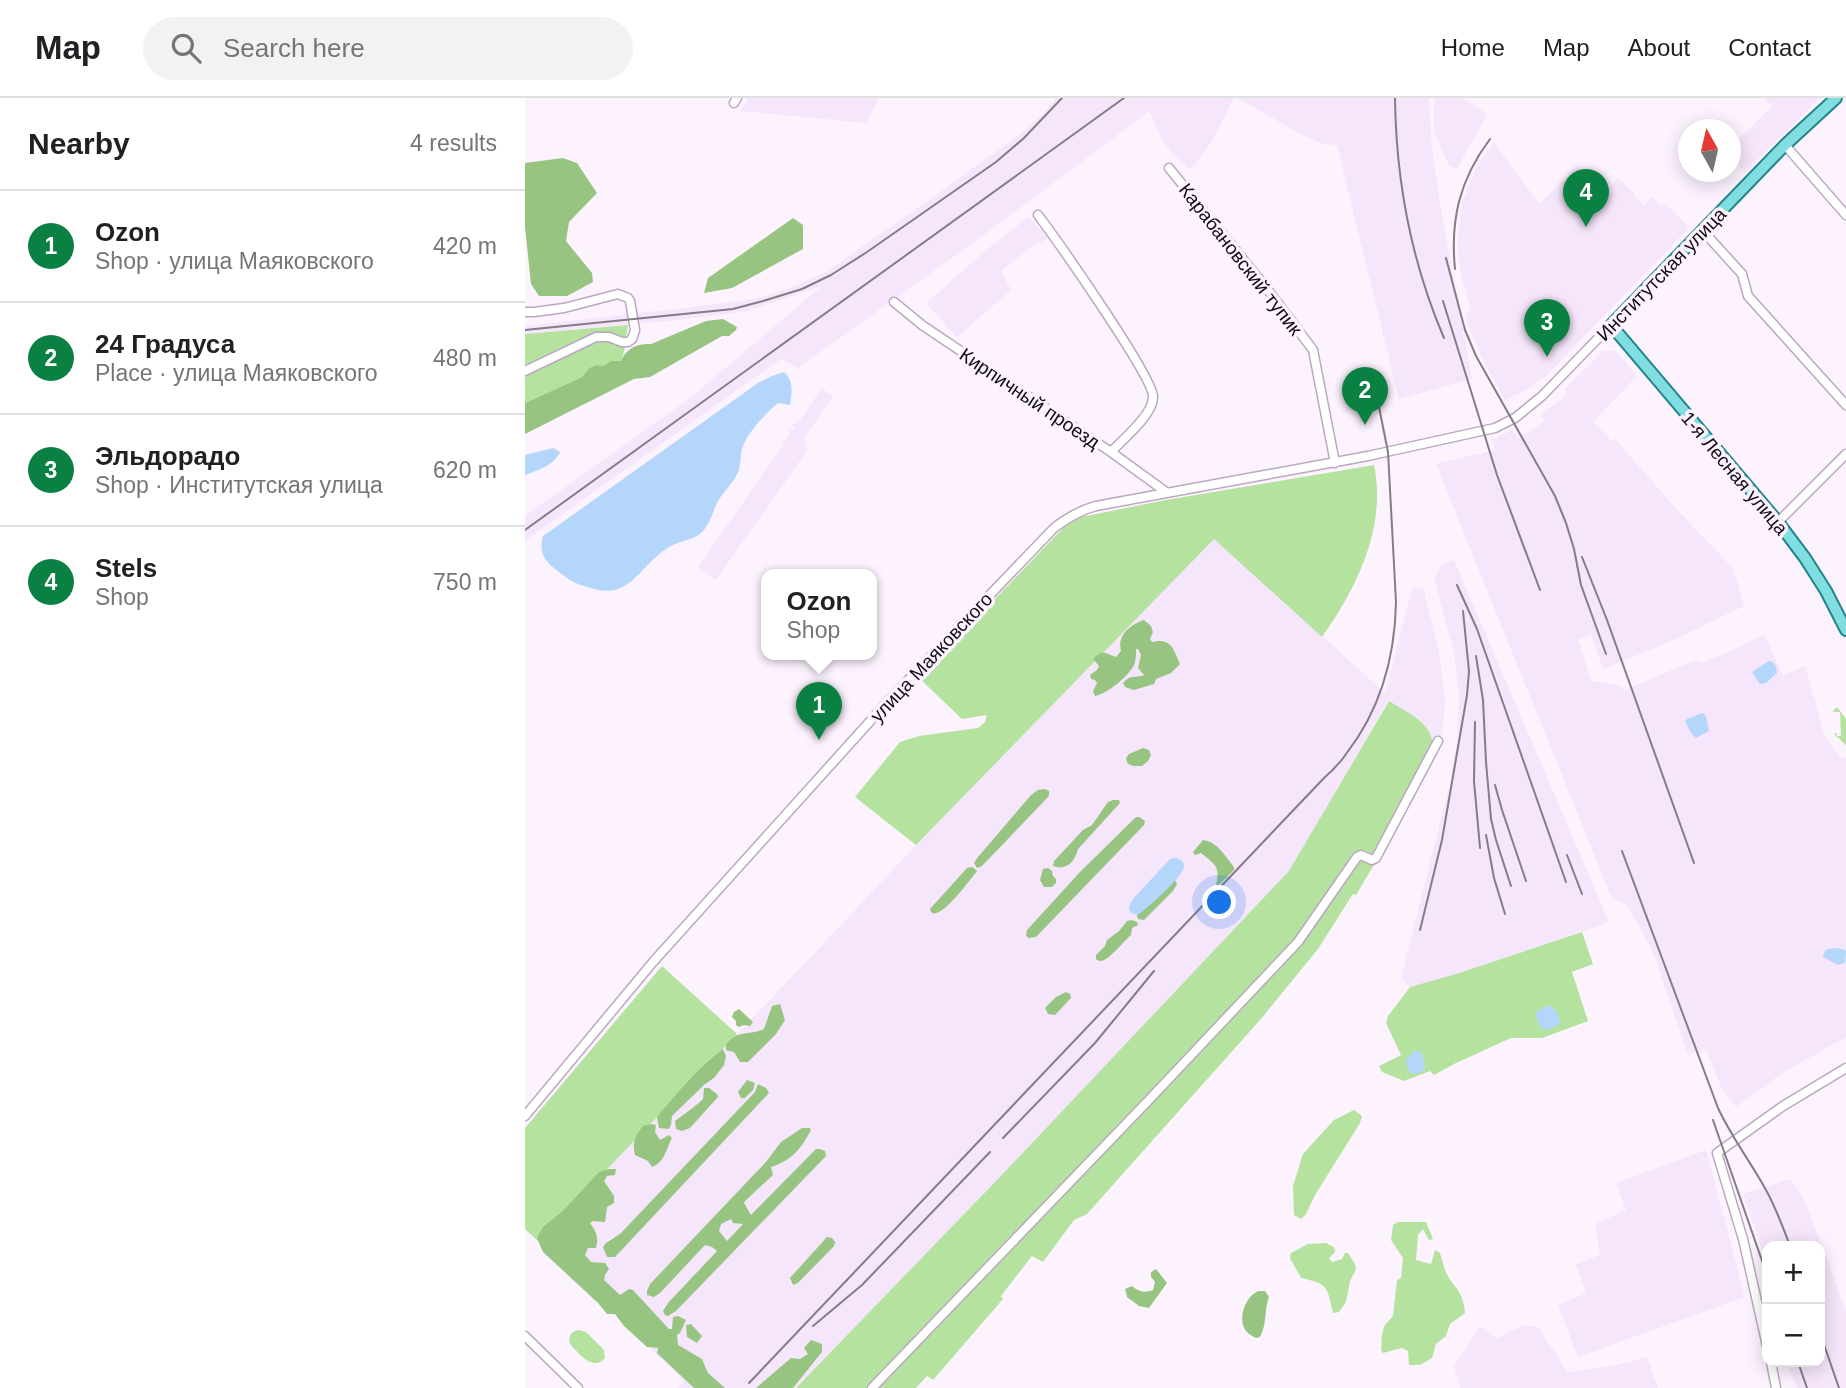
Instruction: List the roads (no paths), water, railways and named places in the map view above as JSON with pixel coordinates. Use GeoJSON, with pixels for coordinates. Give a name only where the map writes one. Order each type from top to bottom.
{"type":"FeatureCollection","features":[{"type":"Feature","properties":{"kind":"main road","name":"Институтская улица"},"geometry":{"type":"LineString","coordinates":[[1611,324],[1785,145],[1836,98]]}},
{"type":"Feature","properties":{"kind":"main road","name":"1-я Лесная улица"},"geometry":{"type":"LineString","coordinates":[[1611,324],[1778,522],[1819,580],[1846,630]]}},
{"type":"Feature","properties":{"kind":"street"},"geometry":{"type":"LineString","coordinates":[[1785,145],[1846,215]]}},
{"type":"Feature","properties":{"kind":"street","name":"Карабановский тупик"},"geometry":{"type":"LineString","coordinates":[[1169,168],[1313,350],[1335,463]]}},
{"type":"Feature","properties":{"kind":"street"},"geometry":{"type":"LineString","coordinates":[[1038,215],[1109,317],[1153,390],[1152,404],[1140,422],[1111,452]]}},
{"type":"Feature","properties":{"kind":"street"},"geometry":{"type":"LineString","coordinates":[[1703,231],[1742,274],[1748,296],[1846,405]]}},
{"type":"Feature","properties":{"kind":"street"},"geometry":{"type":"LineString","coordinates":[[525,312],[564,308],[618,294],[630,301],[635,330],[628,342],[596,337],[525,371]]}},
{"type":"Feature","properties":{"kind":"street","name":"Кирпичный проезд"},"geometry":{"type":"LineString","coordinates":[[894,302],[922,325],[1166,492]]}},
{"type":"Feature","properties":{"kind":"street","name":"Институтская улица"},"geometry":{"type":"LineString","coordinates":[[1475,433],[1495,428],[1515,418],[1542,396],[1611,324]]}},
{"type":"Feature","properties":{"kind":"street","name":"улица Маяковского"},"geometry":{"type":"LineString","coordinates":[[525,1116],[653,962],[891,698],[1054,528],[1068,517],[1083,510],[1166,492],[1335,463],[1475,433]]}},
{"type":"Feature","properties":{"kind":"street"},"geometry":{"type":"LineString","coordinates":[[1778,522],[1846,454]]}},
{"type":"Feature","properties":{"kind":"street"},"geometry":{"type":"LineString","coordinates":[[872,1388],[1298,942],[1357,857],[1361,855],[1372,860],[1376,858],[1437,741]]}},
{"type":"Feature","properties":{"kind":"street"},"geometry":{"type":"LineString","coordinates":[[1762,1324],[1743,1239],[1717,1153],[1783,1106],[1846,1068]]}},
{"type":"Feature","properties":{"kind":"street"},"geometry":{"type":"LineString","coordinates":[[525,1336],[578,1388]]}},
{"type":"Feature","properties":{"kind":"street"},"geometry":{"type":"LineString","coordinates":[[1772,1367],[1776,1388]]}},
{"type":"Feature","properties":{"kind":"water"},"geometry":{"type":"Polygon","coordinates":[[[784,372],[791,383],[790,405],[778,403],[752,430],[744,443],[737,474],[700,534],[666,549],[633,580],[615,590],[604,591],[576,583],[550,565],[543,556],[543,536],[758,383],[784,372]]]}},
{"type":"Feature","properties":{"kind":"water"},"geometry":{"type":"Polygon","coordinates":[[[553,448],[560,453],[553,461],[525,475],[525,455],[553,448]]]}},
{"type":"Feature","properties":{"kind":"water"},"geometry":{"type":"Polygon","coordinates":[[[1769,661],[1774,663],[1777,673],[1766,683],[1760,684],[1752,672],[1769,661]]]}},
{"type":"Feature","properties":{"kind":"water"},"geometry":{"type":"Polygon","coordinates":[[[1702,713],[1706,716],[1709,731],[1696,738],[1685,721],[1702,713]]]}},
{"type":"Feature","properties":{"kind":"water"},"geometry":{"type":"Polygon","coordinates":[[[1176,858],[1184,865],[1174,883],[1142,912],[1137,915],[1130,912],[1133,899],[1170,859],[1176,858]]]}},
{"type":"Feature","properties":{"kind":"water"},"geometry":{"type":"Polygon","coordinates":[[[1839,948],[1846,951],[1845,963],[1838,965],[1823,957],[1827,949],[1839,948]]]}},
{"type":"Feature","properties":{"kind":"water"},"geometry":{"type":"Polygon","coordinates":[[[1546,1006],[1555,1009],[1560,1024],[1545,1030],[1539,1025],[1535,1013],[1546,1006]]]}},
{"type":"Feature","properties":{"kind":"water"},"geometry":{"type":"Polygon","coordinates":[[[1415,1050],[1422,1053],[1425,1069],[1418,1074],[1408,1070],[1406,1059],[1415,1050]]]}},
{"type":"Feature","properties":{"kind":"railway"},"geometry":{"type":"LineString","coordinates":[[525,330],[733,309],[802,289],[831,275],[867,252],[996,162],[1024,138],[1062,98]]}},
{"type":"Feature","properties":{"kind":"railway"},"geometry":{"type":"LineString","coordinates":[[525,530],[1124,98]]}},
{"type":"Feature","properties":{"kind":"railway"},"geometry":{"type":"LineString","coordinates":[[1395,98],[1398,160],[1407,220],[1432,309],[1444,338]]}},
{"type":"Feature","properties":{"kind":"railway"},"geometry":{"type":"LineString","coordinates":[[1455,269],[1454,233],[1459,200],[1471,169],[1490,139]]}},
{"type":"Feature","properties":{"kind":"railway"},"geometry":{"type":"LineString","coordinates":[[1446,258],[1465,330],[1476,356],[1555,496],[1566,523],[1581,585],[1606,654]]}},
{"type":"Feature","properties":{"kind":"railway"},"geometry":{"type":"LineString","coordinates":[[1443,301],[1497,475],[1540,590]]}},
{"type":"Feature","properties":{"kind":"railway"},"geometry":{"type":"LineString","coordinates":[[749,1383],[1336,767],[1358,737],[1384,682],[1395,623],[1388,452],[1377,397]]}},
{"type":"Feature","properties":{"kind":"railway"},"geometry":{"type":"LineString","coordinates":[[1582,557],[1694,863]]}},
{"type":"Feature","properties":{"kind":"railway"},"geometry":{"type":"LineString","coordinates":[[1457,585],[1477,629],[1566,882]]}},
{"type":"Feature","properties":{"kind":"railway"},"geometry":{"type":"LineString","coordinates":[[1420,930],[1442,840],[1467,695],[1469,671],[1463,611]]}},
{"type":"Feature","properties":{"kind":"railway"},"geometry":{"type":"LineString","coordinates":[[1476,656],[1483,700],[1491,819],[1511,886]]}},
{"type":"Feature","properties":{"kind":"railway"},"geometry":{"type":"LineString","coordinates":[[1475,722],[1474,781],[1480,848]]}},
{"type":"Feature","properties":{"kind":"railway"},"geometry":{"type":"LineString","coordinates":[[1495,785],[1526,881]]}},
{"type":"Feature","properties":{"kind":"railway"},"geometry":{"type":"LineString","coordinates":[[1486,835],[1494,878],[1505,914]]}},
{"type":"Feature","properties":{"kind":"railway"},"geometry":{"type":"LineString","coordinates":[[1622,851],[1718,1108],[1770,1197],[1788,1241]]}},
{"type":"Feature","properties":{"kind":"railway"},"geometry":{"type":"LineString","coordinates":[[1567,855],[1582,894]]}},
{"type":"Feature","properties":{"kind":"railway"},"geometry":{"type":"LineString","coordinates":[[1003,1138],[1095,1043],[1154,971]]}},
{"type":"Feature","properties":{"kind":"railway"},"geometry":{"type":"LineString","coordinates":[[1713,1120],[1762,1261]]}},
{"type":"Feature","properties":{"kind":"railway"},"geometry":{"type":"LineString","coordinates":[[813,1326],[862,1285],[990,1152]]}},
{"type":"Feature","properties":{"kind":"railway"},"geometry":{"type":"LineString","coordinates":[[1825,1347],[1839,1388]]}},
{"type":"Feature","properties":{"kind":"railway"},"geometry":{"type":"LineString","coordinates":[[1800,1367],[1807,1388]]}},
{"type":"Feature","properties":{"kind":"place","name":"Stels"},"geometry":{"type":"Point","coordinates":[1586,227]}},
{"type":"Feature","properties":{"kind":"place","name":"Эльдорадо"},"geometry":{"type":"Point","coordinates":[1547,357]}},
{"type":"Feature","properties":{"kind":"place","name":"24 Градуса"},"geometry":{"type":"Point","coordinates":[1365,425]}},
{"type":"Feature","properties":{"kind":"place","name":"Ozon"},"geometry":{"type":"Point","coordinates":[819,740]}}]}
